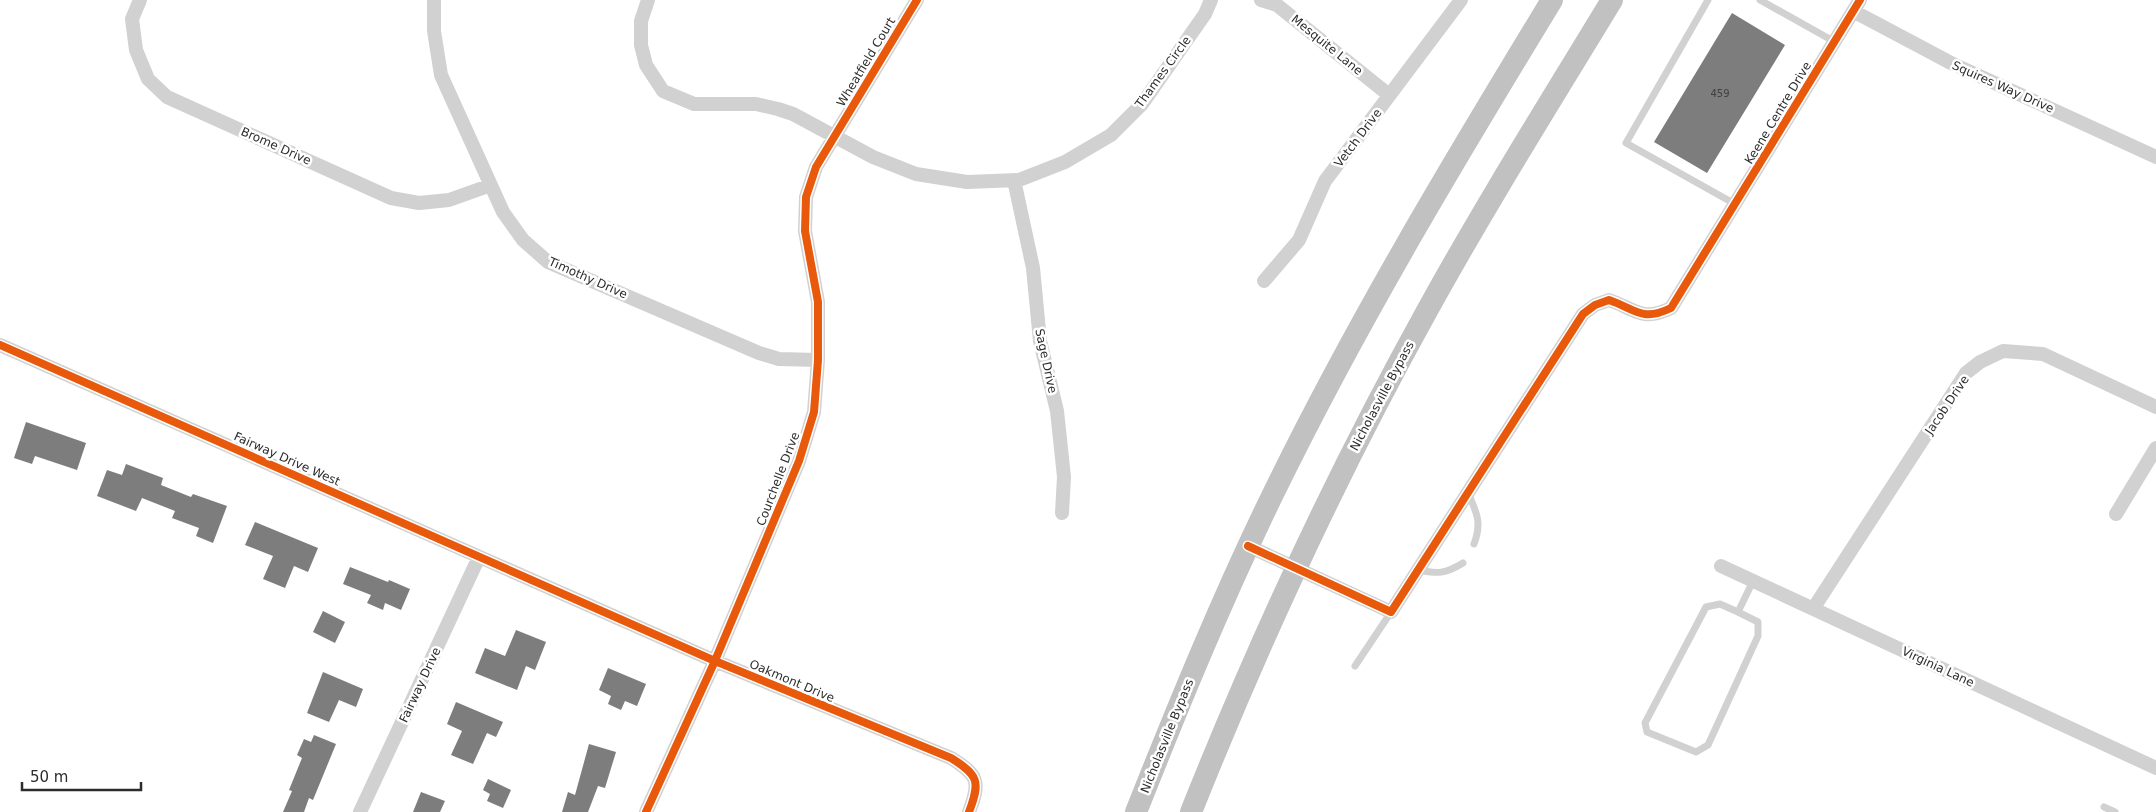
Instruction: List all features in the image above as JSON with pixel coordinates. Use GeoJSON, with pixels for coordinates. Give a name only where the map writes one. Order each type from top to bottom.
{"type":"FeatureCollection","features":[{"type":"Feature","properties":{"kind":"highway","name":"Nicholasville Bypass"},"geometry":{"type":"LineString","coordinates":[[1136,812],[1187,686],[1248,546],[1323,396],[1378,293],[1552,0]]}},
{"type":"Feature","properties":{"kind":"highway","name":"Nicholasville Bypass"},"geometry":{"type":"LineString","coordinates":[[1191,812],[1242,688],[1296,567],[1375,408],[1436,294],[1612,0]]}},
{"type":"Feature","properties":{"kind":"street","name":"Brome Drive"},"geometry":{"type":"LineString","coordinates":[[140,0],[132,19],[136,50],[148,79],[167,97],[391,198],[419,204],[449,200],[491,185]]}},
{"type":"Feature","properties":{"kind":"street","name":"Timothy Drive"},"geometry":{"type":"LineString","coordinates":[[434,0],[434,32],[441,75],[503,212],[523,240],[548,262],[759,353],[779,359],[818,360]]}},
{"type":"Feature","properties":{"kind":"street","name":"Thames Circle"},"geometry":{"type":"LineString","coordinates":[[648,0],[641,21],[641,45],[646,65],[663,91],[694,104],[756,104],[778,108],[873,156],[916,174],[967,182],[1014,180],[1065,162],[1111,135],[1142,104],[1205,14],[1211,0]]}},
{"type":"Feature","properties":{"kind":"street","name":"Wheatfield Court"},"geometry":{"type":"LineString","coordinates":[[834,136],[917,0]]}},
{"type":"Feature","properties":{"kind":"street","name":"Mesquite Lane"},"geometry":{"type":"LineString","coordinates":[[1261,0],[1277,5],[1389,95]]}},
{"type":"Feature","properties":{"kind":"street","name":"Vetch Drive"},"geometry":{"type":"LineString","coordinates":[[1264,280],[1298,240],[1325,181],[1460,0]]}},
{"type":"Feature","properties":{"kind":"street","name":"Keene Centre Drive"},"geometry":{"type":"LineString","coordinates":[[1468,493],[1584,314],[1595,305],[1609,300],[1645,315],[1657,315],[1671,308],[1716,238],[1857,6]]}},
{"type":"Feature","properties":{"kind":"street","name":"Squires Way Drive"},"geometry":{"type":"LineString","coordinates":[[1857,6],[1951,63],[2156,157]]}},
{"type":"Feature","properties":{"kind":"street","name":"Courchelle Drive"},"geometry":{"type":"LineString","coordinates":[[646,812],[715,661],[799,461],[814,412],[818,360],[818,302],[805,231],[806,197],[816,167],[834,136]]}},
{"type":"Feature","properties":{"kind":"street","name":"Sage Drive"},"geometry":{"type":"LineString","coordinates":[[1014,180],[1033,268],[1040,341],[1057,411],[1064,477],[1062,513]]}},
{"type":"Feature","properties":{"kind":"street","name":"Fairway Drive West"},"geometry":{"type":"LineString","coordinates":[[0,345],[564,594]]}},
{"type":"Feature","properties":{"kind":"street","name":"Jacob Drive"},"geometry":{"type":"LineString","coordinates":[[1813,609],[1966,373],[1980,362],[2004,351],[2043,354],[2156,406]]}},
{"type":"Feature","properties":{"kind":"street"},"geometry":{"type":"LineString","coordinates":[[2116,514],[2156,448]]}},
{"type":"Feature","properties":{"kind":"street"},"geometry":{"type":"LineString","coordinates":[[1248,546],[1391,612],[1468,493]]}},
{"type":"Feature","properties":{"kind":"street","name":"Fairway Drive"},"geometry":{"type":"LineString","coordinates":[[360,812],[479,557]]}},
{"type":"Feature","properties":{"kind":"street","name":"Virginia Lane"},"geometry":{"type":"LineString","coordinates":[[1721,566],[2156,768]]}},
{"type":"Feature","properties":{"kind":"street","name":"Oakmont Drive"},"geometry":{"type":"LineString","coordinates":[[564,594],[715,661],[951,758],[969,769],[975,779],[976,787],[969,812]]}},
{"type":"Feature","properties":{"kind":"lane"},"geometry":{"type":"LineString","coordinates":[[1708,0],[1626,143],[1736,204]]}},
{"type":"Feature","properties":{"kind":"lane"},"geometry":{"type":"LineString","coordinates":[[1760,0],[1835,42]]}},
{"type":"Feature","properties":{"kind":"lane"},"geometry":{"type":"LineString","coordinates":[[1468,493],[1477,511],[1480,530],[1474,544]]}},
{"type":"Feature","properties":{"kind":"lane"},"geometry":{"type":"LineString","coordinates":[[1418,570],[1433,573],[1449,572],[1463,563]]}},
{"type":"Feature","properties":{"kind":"lane"},"geometry":{"type":"LineString","coordinates":[[1738,612],[1753,581]]}},
{"type":"Feature","properties":{"kind":"lane"},"geometry":{"type":"LineString","coordinates":[[1720,604],[1738,612],[1758,622],[1758,636],[1708,745],[1696,752],[1648,732],[1645,723],[1706,607],[1720,604]]}},
{"type":"Feature","properties":{"kind":"lane"},"geometry":{"type":"LineString","coordinates":[[1355,666],[1391,612]]}},
{"type":"Feature","properties":{"kind":"lane"},"geometry":{"type":"LineString","coordinates":[[2104,807],[2115,812]]}},
{"type":"Feature","properties":{"kind":"building"},"geometry":{"type":"Polygon","coordinates":[[[1732,13],[1785,45],[1707,173],[1654,142],[1732,13]]]}},
{"type":"Feature","properties":{"kind":"building"},"geometry":{"type":"Polygon","coordinates":[[[26,422],[86,443],[77,470],[35,456],[32,464],[14,458],[26,422]]]}},
{"type":"Feature","properties":{"kind":"building"},"geometry":{"type":"Polygon","coordinates":[[[126,464],[163,478],[161,485],[191,497],[193,494],[227,506],[213,543],[196,536],[199,528],[172,518],[175,511],[142,498],[136,511],[97,496],[107,470],[122,475],[126,464]]]}},
{"type":"Feature","properties":{"kind":"building"},"geometry":{"type":"Polygon","coordinates":[[[255,522],[318,548],[308,572],[294,566],[285,588],[263,579],[273,556],[245,545],[255,522]]]}},
{"type":"Feature","properties":{"kind":"building"},"geometry":{"type":"Polygon","coordinates":[[[350,567],[410,589],[401,610],[385,603],[383,610],[367,603],[371,595],[343,584],[350,567]]]}},
{"type":"Feature","properties":{"kind":"building"},"geometry":{"type":"Polygon","coordinates":[[[323,611],[345,622],[335,643],[313,632],[323,611]]]}},
{"type":"Feature","properties":{"kind":"building"},"geometry":{"type":"Polygon","coordinates":[[[516,630],[546,642],[535,670],[526,666],[517,690],[475,673],[485,648],[505,656],[516,630]]]}},
{"type":"Feature","properties":{"kind":"building"},"geometry":{"type":"Polygon","coordinates":[[[608,668],[646,684],[637,706],[625,701],[621,710],[608,704],[611,696],[599,690],[608,668]]]}},
{"type":"Feature","properties":{"kind":"building"},"geometry":{"type":"Polygon","coordinates":[[[323,672],[363,689],[356,707],[339,700],[329,722],[307,713],[323,672]]]}},
{"type":"Feature","properties":{"kind":"building"},"geometry":{"type":"Polygon","coordinates":[[[456,702],[503,722],[496,737],[487,733],[473,764],[451,755],[462,731],[447,724],[456,702]]]}},
{"type":"Feature","properties":{"kind":"building"},"geometry":{"type":"Polygon","coordinates":[[[314,735],[336,744],[313,800],[309,798],[304,812],[283,812],[292,791],[289,790],[302,758],[297,755],[304,739],[311,742],[314,735]]]}},
{"type":"Feature","properties":{"kind":"building"},"geometry":{"type":"Polygon","coordinates":[[[589,744],[616,752],[605,788],[598,786],[588,812],[562,812],[568,792],[575,795],[589,744]]]}},
{"type":"Feature","properties":{"kind":"building"},"geometry":{"type":"Polygon","coordinates":[[[488,779],[511,790],[503,808],[487,801],[490,794],[483,790],[488,779]]]}},
{"type":"Feature","properties":{"kind":"building"},"geometry":{"type":"Polygon","coordinates":[[[421,792],[445,801],[440,812],[413,812],[421,792]]]}},
{"type":"Feature","properties":{"kind":"cycle path"},"geometry":{"type":"LineString","coordinates":[[646,812],[714,663],[799,461],[814,412],[818,360],[818,302],[805,231],[806,197],[816,167],[917,0]]}},
{"type":"Feature","properties":{"kind":"cycle path"},"geometry":{"type":"LineString","coordinates":[[1248,546],[1391,612],[1583,314],[1595,305],[1609,300],[1633,311],[1646,314],[1653,314],[1671,308],[1860,0]]}},
{"type":"Feature","properties":{"kind":"cycle path"},"geometry":{"type":"LineString","coordinates":[[0,345],[715,661],[951,758],[967,769],[975,780],[975,793],[969,812]]}}]}
